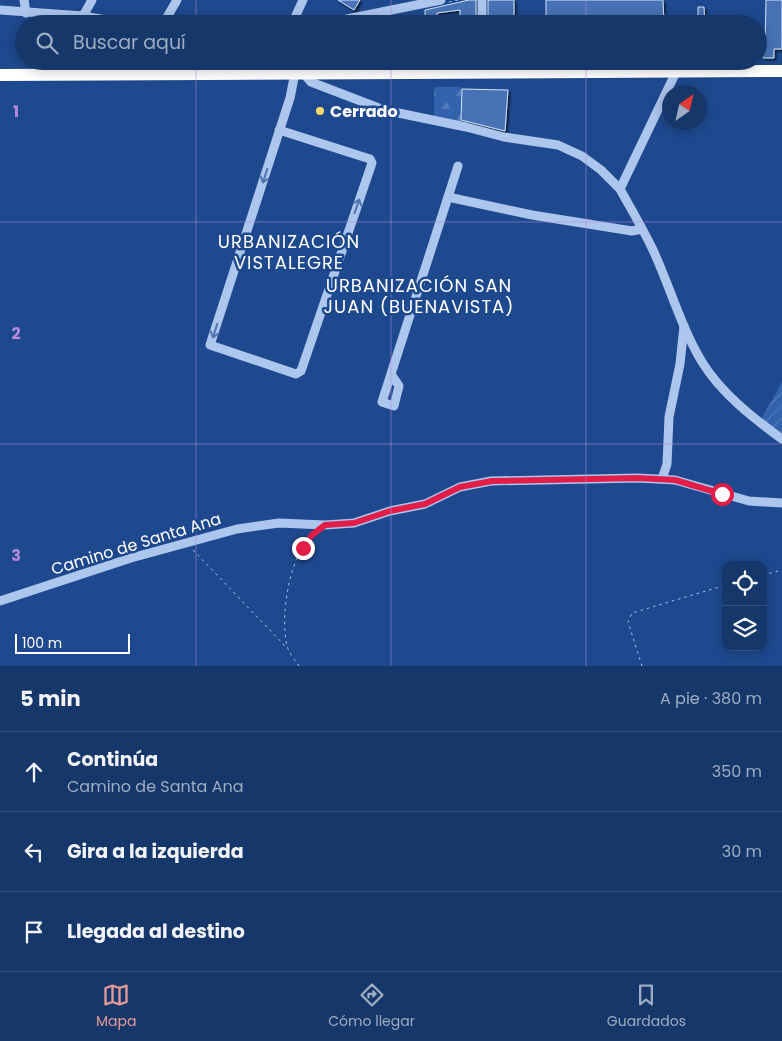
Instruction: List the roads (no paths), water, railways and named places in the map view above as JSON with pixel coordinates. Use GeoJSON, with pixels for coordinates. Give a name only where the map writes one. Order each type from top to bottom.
{"type":"FeatureCollection","features":[{"type":"Feature","properties":{"kind":"highway"},"geometry":{"type":"LineString","coordinates":[[0,75],[299,73],[390,70]]}},
{"type":"Feature","properties":{"kind":"highway"},"geometry":{"type":"LineString","coordinates":[[598,70],[676,72],[782,71]]}},
{"type":"Feature","properties":{"kind":"street"},"geometry":{"type":"LineString","coordinates":[[24,0],[26,13]]}},
{"type":"Feature","properties":{"kind":"street"},"geometry":{"type":"LineString","coordinates":[[83,15],[92,0]]}},
{"type":"Feature","properties":{"kind":"street"},"geometry":{"type":"LineString","coordinates":[[168,15],[177,0]]}},
{"type":"Feature","properties":{"kind":"street"},"geometry":{"type":"LineString","coordinates":[[296,15],[303,0]]}},
{"type":"Feature","properties":{"kind":"street"},"geometry":{"type":"LineString","coordinates":[[359,15],[405,4],[441,0]]}},
{"type":"Feature","properties":{"kind":"street"},"geometry":{"type":"LineString","coordinates":[[482,0],[482,15]]}},
{"type":"Feature","properties":{"kind":"street"},"geometry":{"type":"LineString","coordinates":[[0,10],[63,15]]}},
{"type":"Feature","properties":{"kind":"street"},"geometry":{"type":"LineString","coordinates":[[266,70],[270,73]]}},
{"type":"Feature","properties":{"kind":"street"},"geometry":{"type":"LineString","coordinates":[[620,189],[676,72]]}},
{"type":"Feature","properties":{"kind":"street"},"geometry":{"type":"LineString","coordinates":[[279,130],[370,159],[372,163],[301,371],[296,374],[210,345],[279,130],[295,81],[299,73],[311,82],[384,110],[504,137],[558,145],[582,156],[595,165],[620,189],[642,229],[702,363],[717,382],[740,405],[782,439]]}},
{"type":"Feature","properties":{"kind":"street"},"geometry":{"type":"LineString","coordinates":[[391,374],[458,166]]}},
{"type":"Feature","properties":{"kind":"street"},"geometry":{"type":"LineString","coordinates":[[448,197],[550,218],[632,231],[642,229]]}},
{"type":"Feature","properties":{"kind":"street"},"geometry":{"type":"LineString","coordinates":[[662,479],[667,464],[669,417],[680,364],[684,326]]}},
{"type":"Feature","properties":{"kind":"street","name":"Camino de Santa Ana"},"geometry":{"type":"LineString","coordinates":[[0,601],[131,558],[237,529],[279,522],[325,525],[354,523],[390,511],[425,504],[460,487],[492,481],[662,479],[675,480],[749,500],[782,503]]}},
{"type":"Feature","properties":{"kind":"place","name":"Cerrado"},"geometry":{"type":"Point","coordinates":[320,111]}},
{"type":"Feature","properties":{"kind":"district","name":"URBANIZACIÓN VISTALEGRE"},"geometry":{"type":"Point","coordinates":[289,251]}},
{"type":"Feature","properties":{"kind":"district","name":"URBANIZACIÓN SAN JUAN (BUENAVISTA)"},"geometry":{"type":"Point","coordinates":[419,295]}}]}
